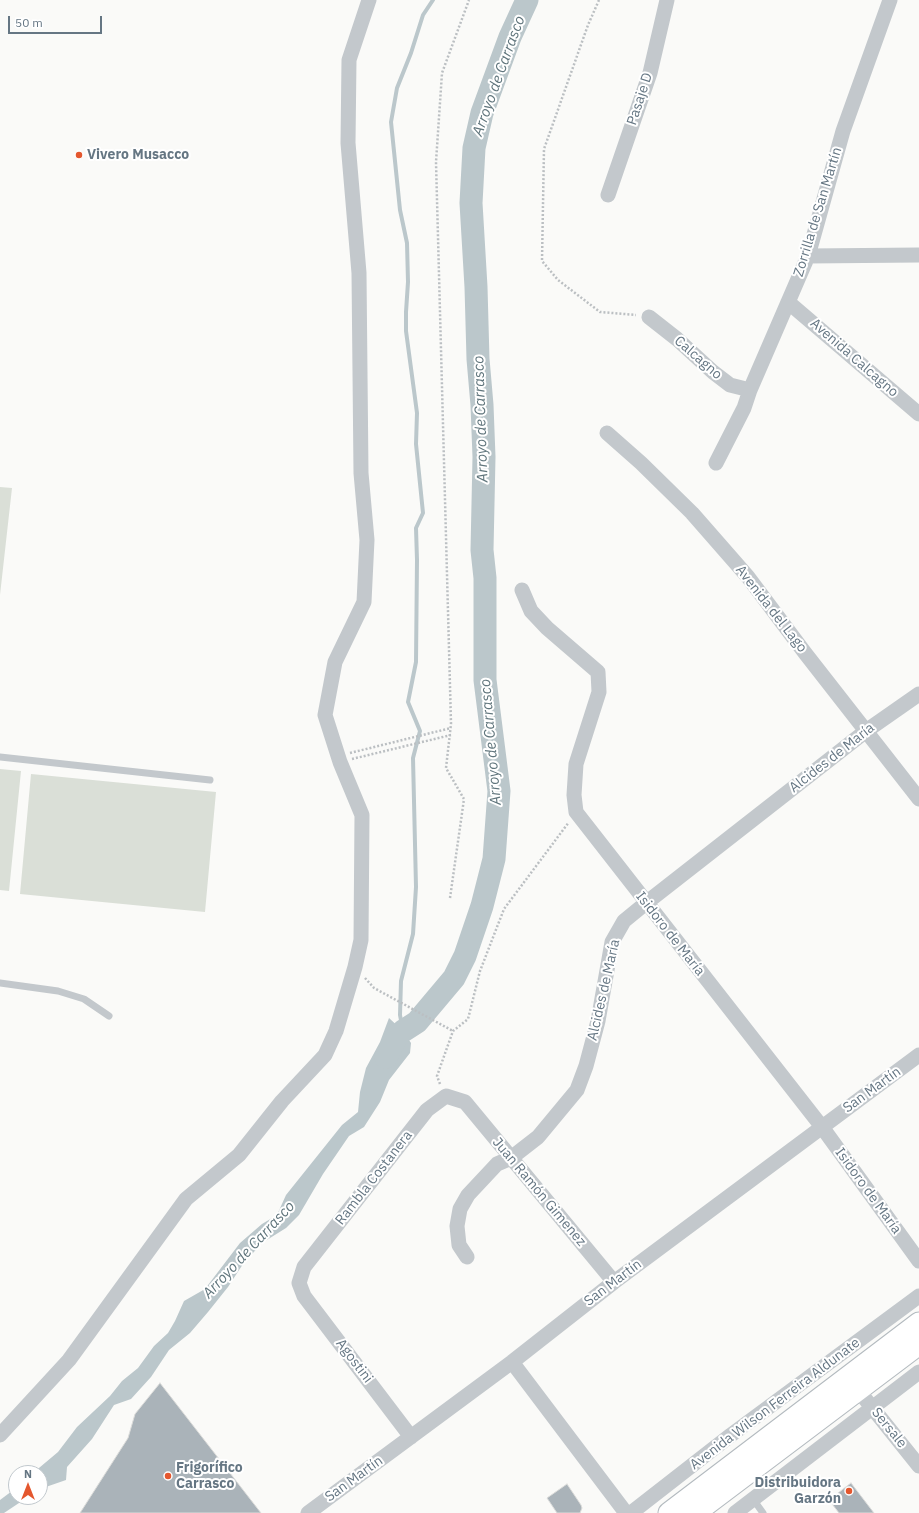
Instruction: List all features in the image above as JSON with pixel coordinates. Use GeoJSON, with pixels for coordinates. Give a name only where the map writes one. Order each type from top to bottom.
{"type":"FeatureCollection","features":[{"type":"Feature","properties":{"kind":"main road","name":"Avenida Wilson Ferreira Aldunate"},"geometry":{"type":"LineString","coordinates":[[669,1513],[919,1323]]}},
{"type":"Feature","properties":{"kind":"main road"},"geometry":{"type":"LineString","coordinates":[[695,1513],[919,1344]]}},
{"type":"Feature","properties":{"kind":"street"},"geometry":{"type":"LineString","coordinates":[[0,1435],[69,1360],[186,1199],[239,1155],[282,1101],[325,1055],[336,1031],[346,1003],[361,940],[362,815],[339,759],[325,715],[335,662],[364,602],[367,540],[361,473],[359,273],[348,143],[349,60],[369,0]]}},
{"type":"Feature","properties":{"kind":"street","name":"Pasaje D"},"geometry":{"type":"LineString","coordinates":[[608,196],[650,74],[667,0]]}},
{"type":"Feature","properties":{"kind":"street","name":"Zorrilla de San Martín"},"geometry":{"type":"LineString","coordinates":[[716,463],[744,408],[750,390],[808,256],[843,131],[890,0]]}},
{"type":"Feature","properties":{"kind":"street"},"geometry":{"type":"LineString","coordinates":[[808,256],[919,255]]}},
{"type":"Feature","properties":{"kind":"street","name":"Avenida Calcagno"},"geometry":{"type":"LineString","coordinates":[[788,302],[919,414]]}},
{"type":"Feature","properties":{"kind":"street","name":"Calcagno"},"geometry":{"type":"LineString","coordinates":[[649,317],[730,385],[750,390]]}},
{"type":"Feature","properties":{"kind":"street","name":"Avenida del Lago"},"geometry":{"type":"LineString","coordinates":[[607,433],[641,463],[692,513],[748,577],[919,799]]}},
{"type":"Feature","properties":{"kind":"street"},"geometry":{"type":"LineString","coordinates":[[522,590],[531,611],[547,628],[598,672],[599,692],[576,764],[574,795],[576,812]]}},
{"type":"Feature","properties":{"kind":"street","name":"Alcides de María"},"geometry":{"type":"LineString","coordinates":[[467,1258],[459,1245],[457,1226],[460,1209],[468,1195],[497,1164],[511,1158],[538,1137],[576,1090],[586,1066],[598,1021],[612,942],[624,921],[866,731],[919,694]]}},
{"type":"Feature","properties":{"kind":"street","name":"Isidoro de María"},"geometry":{"type":"LineString","coordinates":[[576,812],[822,1127],[919,1262]]}},
{"type":"Feature","properties":{"kind":"street","name":"San Martín"},"geometry":{"type":"LineString","coordinates":[[308,1513],[512,1362],[614,1282],[919,1055]]}},
{"type":"Feature","properties":{"kind":"street","name":"Juan Ramón Gimenez"},"geometry":{"type":"LineString","coordinates":[[446,1096],[465,1102],[614,1282]]}},
{"type":"Feature","properties":{"kind":"street","name":"Rambla Costanera"},"geometry":{"type":"LineString","coordinates":[[299,1283],[304,1267],[308,1261],[427,1110],[446,1096]]}},
{"type":"Feature","properties":{"kind":"street","name":"Agostini"},"geometry":{"type":"LineString","coordinates":[[299,1283],[304,1296],[411,1437]]}},
{"type":"Feature","properties":{"kind":"street","name":"Avenida Wilson Ferreira Aldunate"},"geometry":{"type":"LineString","coordinates":[[631,1513],[737,1431],[919,1296]]}},
{"type":"Feature","properties":{"kind":"street"},"geometry":{"type":"LineString","coordinates":[[512,1362],[626,1513]]}},
{"type":"Feature","properties":{"kind":"street"},"geometry":{"type":"LineString","coordinates":[[735,1513],[919,1372]]}},
{"type":"Feature","properties":{"kind":"street","name":"Sersale"},"geometry":{"type":"LineString","coordinates":[[858,1390],[919,1466]]}},
{"type":"Feature","properties":{"kind":"lane"},"geometry":{"type":"LineString","coordinates":[[0,757],[210,780]]}},
{"type":"Feature","properties":{"kind":"lane"},"geometry":{"type":"LineString","coordinates":[[0,983],[58,991],[84,999],[108,1016]]}},
{"type":"Feature","properties":{"kind":"lane"},"geometry":{"type":"LineString","coordinates":[[753,1499],[763,1513]]}},
{"type":"Feature","properties":{"kind":"path"},"geometry":{"type":"LineString","coordinates":[[450,898],[464,799],[446,768],[451,728],[436,162],[442,73],[469,0]]}},
{"type":"Feature","properties":{"kind":"path"},"geometry":{"type":"LineString","coordinates":[[599,0],[588,26],[544,149],[542,261],[558,280],[600,312],[635,314],[649,317]]}},
{"type":"Feature","properties":{"kind":"path"},"geometry":{"type":"LineString","coordinates":[[339,759],[371,748],[432,734],[451,728]]}},
{"type":"Feature","properties":{"kind":"path"},"geometry":{"type":"LineString","coordinates":[[339,759],[372,754],[451,735]]}},
{"type":"Feature","properties":{"kind":"path"},"geometry":{"type":"LineString","coordinates":[[446,1096],[437,1076],[453,1031],[468,1019],[480,971],[504,909],[576,812]]}},
{"type":"Feature","properties":{"kind":"path"},"geometry":{"type":"LineString","coordinates":[[374,988],[453,1031]]}},
{"type":"Feature","properties":{"kind":"shaded area"},"geometry":{"type":"Polygon","coordinates":[[[0,487],[12,488],[0,595],[0,487]]]}},
{"type":"Feature","properties":{"kind":"shaded area"},"geometry":{"type":"Polygon","coordinates":[[[0,769],[21,771],[9,891],[0,890],[0,769]]]}},
{"type":"Feature","properties":{"kind":"shaded area"},"geometry":{"type":"Polygon","coordinates":[[[31,774],[216,792],[205,912],[20,894],[31,774]]]}},
{"type":"Feature","properties":{"kind":"water"},"geometry":{"type":"Polygon","coordinates":[[[389,1018],[403,1031],[411,1043],[410,1053],[389,1080],[380,1102],[364,1127],[349,1136],[323,1174],[299,1215],[286,1228],[262,1243],[243,1264],[228,1287],[208,1312],[190,1333],[169,1350],[151,1377],[131,1399],[114,1405],[92,1439],[67,1467],[66,1480],[48,1486],[48,1465],[43,1465],[58,1452],[77,1427],[110,1396],[122,1381],[138,1368],[154,1346],[168,1333],[184,1301],[205,1289],[240,1243],[262,1224],[277,1215],[286,1195],[342,1125],[358,1112],[360,1092],[366,1068],[380,1042],[389,1018]]]}},
{"type":"Feature","properties":{"kind":"water"},"geometry":{"type":"Polygon","coordinates":[[[8,1494],[8,1505],[16,1505],[4,1513],[0,1513],[0,1500],[8,1494]]]}},
{"type":"Feature","properties":{"kind":"building","name":"Frigorífico Carrasco"},"geometry":{"type":"Polygon","coordinates":[[[160,1383],[261,1513],[80,1513],[128,1438],[135,1414],[160,1383]]]}},
{"type":"Feature","properties":{"kind":"building","name":"Distribuidora Garzón"},"geometry":{"type":"Polygon","coordinates":[[[851,1483],[874,1513],[839,1513],[829,1500],[851,1483]]]}},
{"type":"Feature","properties":{"kind":"building"},"geometry":{"type":"Polygon","coordinates":[[[567,1484],[581,1505],[582,1508],[580,1513],[557,1513],[547,1498],[567,1484]]]}},
{"type":"Feature","properties":{"kind":"waterway"},"geometry":{"type":"LineString","coordinates":[[403,1031],[400,1015],[401,981],[413,934],[416,887],[413,758],[420,731],[408,702],[416,662],[416,528],[423,513],[416,444],[417,413],[406,331],[408,282],[407,243],[400,210],[391,122],[397,88],[411,53],[423,15],[433,0]]}},
{"type":"Feature","properties":{"kind":"waterway","name":"Arroyo de Carrasco"},"geometry":{"type":"LineString","coordinates":[[386,1057],[397,1036],[417,1022],[454,978],[465,956],[482,906],[494,859],[499,791],[485,680],[485,578],[482,550],[484,457],[471,203],[474,148],[482,113],[510,37],[527,0]]}},
{"type":"Feature","properties":{"kind":"place","name":"Vivero Musacco"},"geometry":{"type":"Point","coordinates":[79,155]}},
{"type":"Feature","properties":{"kind":"place","name":"Frigorífico Carrasco"},"geometry":{"type":"Point","coordinates":[168,1476]}},
{"type":"Feature","properties":{"kind":"place","name":"Distribuidora Garzón"},"geometry":{"type":"Point","coordinates":[849,1491]}}]}
